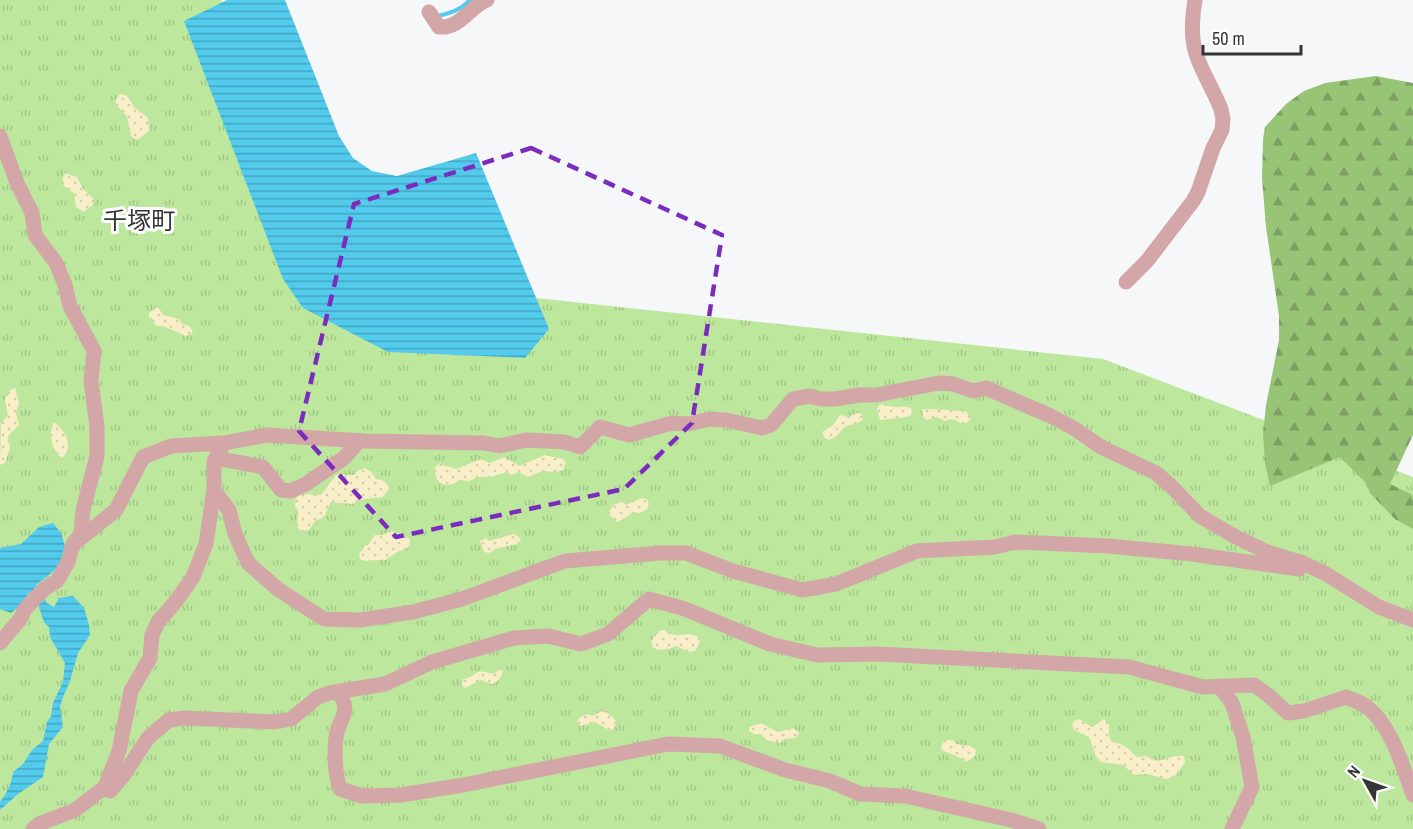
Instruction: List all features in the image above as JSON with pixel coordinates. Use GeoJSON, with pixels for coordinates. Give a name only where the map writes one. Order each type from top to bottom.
{"type":"FeatureCollection","features":[{"type":"Feature","properties":{"kind":"street"},"geometry":{"type":"LineString","coordinates":[[432,17],[439,27],[448,28],[487,0]]}},
{"type":"Feature","properties":{"kind":"street"},"geometry":{"type":"LineString","coordinates":[[1126,282],[1147,261],[1193,201],[1222,130],[1221,109],[1194,51],[1192,21],[1195,0]]}},
{"type":"Feature","properties":{"kind":"street"},"geometry":{"type":"LineString","coordinates":[[0,136],[17,183],[32,213],[35,235],[56,263],[66,285],[70,306],[94,351],[91,381],[97,456],[86,499],[81,534],[73,544],[68,562],[57,581],[44,589],[25,609],[21,618],[0,643]]}},
{"type":"Feature","properties":{"kind":"street"},"geometry":{"type":"LineString","coordinates":[[73,544],[116,510],[143,457],[171,446],[224,443],[267,435],[359,441],[484,443],[499,446],[526,440],[565,442],[580,447],[600,427],[629,435],[672,423],[688,424],[710,419],[762,428],[771,425],[793,399],[810,396],[821,399],[859,395],[876,396],[939,383],[953,384],[973,391],[987,388],[1053,417],[1101,447],[1156,473],[1200,516],[1217,526],[1268,552],[1320,571],[1379,607],[1413,620]]}},
{"type":"Feature","properties":{"kind":"street"},"geometry":{"type":"LineString","coordinates":[[216,458],[263,467],[281,490],[291,491],[306,484],[344,458],[359,441]]}},
{"type":"Feature","properties":{"kind":"street"},"geometry":{"type":"LineString","coordinates":[[33,829],[39,824],[75,810],[105,787],[119,751],[131,691],[150,658],[152,635],[158,622],[193,577],[206,544],[214,491],[214,462],[224,443]]}},
{"type":"Feature","properties":{"kind":"street"},"geometry":{"type":"LineString","coordinates":[[214,491],[229,510],[235,534],[248,563],[279,590],[324,619],[360,620],[413,612],[462,599],[565,561],[660,553],[686,553],[733,572],[802,590],[836,584],[917,551],[995,547],[1015,542],[1108,546],[1192,554],[1320,571]]}},
{"type":"Feature","properties":{"kind":"street"},"geometry":{"type":"LineString","coordinates":[[105,787],[110,791],[123,776],[148,738],[169,720],[185,718],[275,722],[291,719],[318,697],[385,684],[432,662],[514,638],[548,636],[581,644],[608,634],[650,599],[686,609],[770,644],[817,655],[878,654],[1129,667],[1203,687],[1254,685],[1287,713],[1304,711],[1346,697],[1366,706],[1382,721],[1400,759],[1413,795]]}},
{"type":"Feature","properties":{"kind":"street"},"geometry":{"type":"LineString","coordinates":[[1218,686],[1232,703],[1243,737],[1252,787],[1232,829]]}},
{"type":"Feature","properties":{"kind":"street"},"geometry":{"type":"LineString","coordinates":[[338,692],[344,701],[346,712],[336,734],[338,782],[340,789],[362,796],[400,795],[463,785],[668,744],[720,746],[785,770],[830,781],[860,794],[905,796],[1011,820],[1039,829]]}},
{"type":"Feature","properties":{"kind":"highlighted area"},"geometry":{"type":"Polygon","coordinates":[[[531,148],[722,235],[692,423],[624,489],[396,537],[299,431],[354,204],[531,148]]]}},
{"type":"Feature","properties":{"kind":"green space"},"geometry":{"type":"Polygon","coordinates":[[[0,0],[221,0],[415,285],[1103,359],[1413,477],[1413,829],[0,829],[0,0]]]}},
{"type":"Feature","properties":{"kind":"green space"},"geometry":{"type":"Polygon","coordinates":[[[1376,76],[1413,83],[1413,435],[1390,484],[1413,495],[1413,529],[1395,519],[1370,493],[1365,482],[1340,457],[1270,486],[1265,463],[1263,434],[1266,405],[1279,340],[1279,316],[1266,227],[1262,178],[1265,127],[1286,104],[1304,91],[1325,83],[1376,76]]]}},
{"type":"Feature","properties":{"kind":"sand"},"geometry":{"type":"Polygon","coordinates":[[[122,94],[127,96],[135,108],[148,118],[149,131],[137,140],[131,136],[127,116],[115,101],[122,94]]]}},
{"type":"Feature","properties":{"kind":"sand"},"geometry":{"type":"Polygon","coordinates":[[[65,173],[77,177],[83,189],[93,198],[94,204],[83,212],[76,207],[74,193],[63,185],[65,173]]]}},
{"type":"Feature","properties":{"kind":"sand"},"geometry":{"type":"Polygon","coordinates":[[[157,307],[164,315],[179,319],[182,324],[189,326],[193,331],[191,334],[186,336],[163,326],[156,326],[152,318],[149,318],[149,313],[157,307]]]}},
{"type":"Feature","properties":{"kind":"sand"},"geometry":{"type":"Polygon","coordinates":[[[15,388],[19,403],[16,413],[19,425],[8,436],[10,449],[5,463],[0,465],[1,423],[8,416],[5,400],[10,390],[15,388]]]}},
{"type":"Feature","properties":{"kind":"sand"},"geometry":{"type":"Polygon","coordinates":[[[879,405],[909,408],[912,410],[911,415],[880,420],[877,409],[879,405]]]}},
{"type":"Feature","properties":{"kind":"sand"},"geometry":{"type":"Polygon","coordinates":[[[922,410],[966,411],[971,419],[966,423],[953,419],[945,421],[937,417],[926,420],[922,410]]]}},
{"type":"Feature","properties":{"kind":"sand"},"geometry":{"type":"Polygon","coordinates":[[[857,413],[862,414],[861,421],[845,427],[832,439],[825,438],[822,432],[833,425],[840,415],[848,417],[857,413]]]}},
{"type":"Feature","properties":{"kind":"sand"},"geometry":{"type":"Polygon","coordinates":[[[54,422],[67,439],[68,449],[62,458],[52,442],[51,432],[54,422]]]}},
{"type":"Feature","properties":{"kind":"sand"},"geometry":{"type":"Polygon","coordinates":[[[545,455],[563,459],[566,463],[563,470],[543,471],[528,477],[519,472],[511,475],[507,472],[491,477],[478,477],[469,481],[459,480],[450,485],[442,484],[435,473],[435,467],[439,464],[456,469],[481,459],[490,463],[505,457],[519,466],[545,455]]]}},
{"type":"Feature","properties":{"kind":"sand"},"geometry":{"type":"Polygon","coordinates":[[[365,468],[376,479],[387,485],[389,489],[383,497],[363,499],[352,504],[331,502],[324,517],[315,521],[309,530],[302,531],[297,527],[296,498],[301,494],[321,495],[336,475],[354,475],[365,468]]]}},
{"type":"Feature","properties":{"kind":"sand"},"geometry":{"type":"Polygon","coordinates":[[[642,498],[647,499],[649,504],[647,509],[640,513],[633,512],[617,522],[609,514],[612,507],[617,504],[622,502],[626,505],[642,498]]]}},
{"type":"Feature","properties":{"kind":"sand"},"geometry":{"type":"Polygon","coordinates":[[[392,531],[410,539],[406,550],[399,551],[385,560],[360,559],[359,554],[375,535],[392,531]]]}},
{"type":"Feature","properties":{"kind":"sand"},"geometry":{"type":"Polygon","coordinates":[[[514,534],[521,542],[495,549],[489,553],[484,552],[480,541],[486,538],[489,541],[514,534]]]}},
{"type":"Feature","properties":{"kind":"sand"},"geometry":{"type":"Polygon","coordinates":[[[664,630],[677,635],[697,636],[700,641],[695,651],[689,652],[676,646],[658,650],[653,647],[651,641],[659,631],[664,630]]]}},
{"type":"Feature","properties":{"kind":"sand"},"geometry":{"type":"Polygon","coordinates":[[[501,669],[503,671],[501,676],[491,684],[481,680],[465,688],[461,684],[463,679],[478,672],[493,674],[501,669]]]}},
{"type":"Feature","properties":{"kind":"sand"},"geometry":{"type":"Polygon","coordinates":[[[603,710],[615,719],[616,725],[612,730],[595,722],[580,726],[577,722],[584,715],[593,716],[603,710]]]}},
{"type":"Feature","properties":{"kind":"sand"},"geometry":{"type":"Polygon","coordinates":[[[1079,719],[1092,727],[1104,719],[1109,724],[1110,739],[1126,747],[1137,757],[1146,756],[1160,760],[1184,756],[1185,762],[1176,775],[1167,779],[1147,774],[1134,775],[1123,765],[1101,762],[1096,756],[1089,737],[1074,730],[1072,725],[1079,719]]]}},
{"type":"Feature","properties":{"kind":"sand"},"geometry":{"type":"Polygon","coordinates":[[[761,723],[778,732],[793,728],[799,734],[796,738],[784,739],[780,743],[766,740],[761,734],[749,731],[749,727],[761,723]]]}},
{"type":"Feature","properties":{"kind":"sand"},"geometry":{"type":"Polygon","coordinates":[[[946,740],[970,746],[976,750],[975,756],[966,762],[944,751],[941,749],[946,740]]]}},
{"type":"Feature","properties":{"kind":"water"},"geometry":{"type":"Polygon","coordinates":[[[227,0],[285,0],[339,136],[353,158],[372,171],[397,176],[476,153],[549,329],[525,358],[388,352],[303,308],[283,279],[184,21],[227,0]]]}},
{"type":"Feature","properties":{"kind":"water"},"geometry":{"type":"Polygon","coordinates":[[[53,523],[61,533],[65,546],[59,567],[36,585],[47,603],[54,607],[59,598],[73,596],[84,608],[90,635],[78,653],[63,697],[60,707],[63,727],[49,744],[43,777],[0,810],[0,802],[9,788],[13,772],[43,741],[53,703],[63,682],[65,663],[50,637],[49,627],[43,619],[37,602],[29,591],[23,604],[11,613],[0,609],[0,548],[21,544],[39,527],[53,523]]]}},
{"type":"Feature","properties":{"kind":"waterway"},"geometry":{"type":"LineString","coordinates":[[438,16],[459,9],[470,0]]}},
{"type":"Feature","properties":{"kind":"district","name":"千塚町"},"geometry":{"type":"Point","coordinates":[139,220]}}]}
